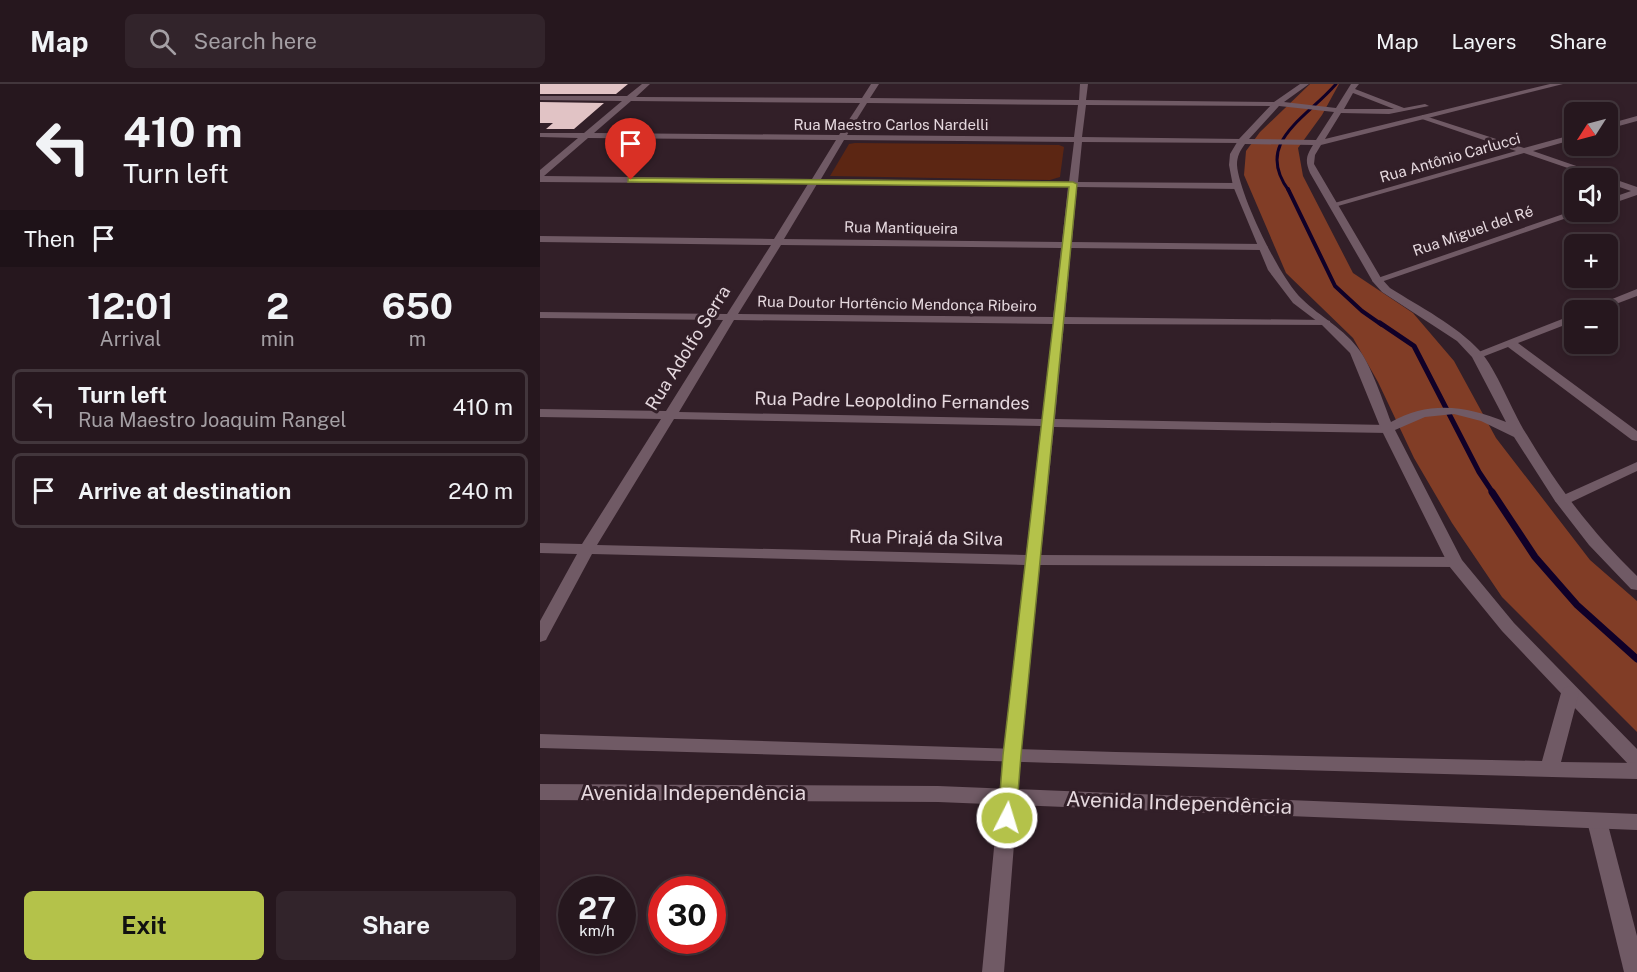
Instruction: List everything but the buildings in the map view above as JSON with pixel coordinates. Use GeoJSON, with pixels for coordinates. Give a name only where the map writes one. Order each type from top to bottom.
{"type":"FeatureCollection","features":[{"type":"Feature","properties":{"kind":"street"},"geometry":{"type":"LineString","coordinates":[[540,177],[646,84]]}},
{"type":"Feature","properties":{"kind":"street","name":"Rua Adolfo Serra"},"geometry":{"type":"LineString","coordinates":[[540,636],[587,549],[875,84]]}},
{"type":"Feature","properties":{"kind":"street"},"geometry":{"type":"LineString","coordinates":[[993,972],[1012,755],[1065,244],[1084,84]]}},
{"type":"Feature","properties":{"kind":"street"},"geometry":{"type":"LineString","coordinates":[[1305,84],[1277,104],[1242,141],[1234,154],[1233,165],[1237,186],[1263,247],[1283,285],[1297,301],[1326,323],[1355,352],[1388,429],[1455,561],[1508,627],[1637,761]]}},
{"type":"Feature","properties":{"kind":"street"},"geometry":{"type":"LineString","coordinates":[[1524,84],[1538,89]]}},
{"type":"Feature","properties":{"kind":"street","name":"Rua Maestro Carlos Nardelli"},"geometry":{"type":"LineString","coordinates":[[540,135],[1318,143],[1559,84]]}},
{"type":"Feature","properties":{"kind":"street"},"geometry":{"type":"LineString","coordinates":[[1575,168],[1407,111],[1352,87],[1318,143],[1310,164],[1377,280],[1403,303],[1461,339],[1477,355],[1519,434],[1562,501],[1594,542],[1637,585]]}},
{"type":"Feature","properties":{"kind":"street"},"geometry":{"type":"LineString","coordinates":[[540,98],[1277,104],[1371,112],[1407,111],[1438,103]]}},
{"type":"Feature","properties":{"kind":"street"},"geometry":{"type":"LineString","coordinates":[[1618,124],[1637,118]]}},
{"type":"Feature","properties":{"kind":"street","name":"Rua Antônio Carlucci"},"geometry":{"type":"LineString","coordinates":[[1334,206],[1564,139]]}},
{"type":"Feature","properties":{"kind":"street"},"geometry":{"type":"LineString","coordinates":[[540,177],[1237,186]]}},
{"type":"Feature","properties":{"kind":"street"},"geometry":{"type":"LineString","coordinates":[[1618,184],[1637,191]]}},
{"type":"Feature","properties":{"kind":"street"},"geometry":{"type":"LineString","coordinates":[[1618,198],[1637,191]]}},
{"type":"Feature","properties":{"kind":"street","name":"Rua Miguel del Ré"},"geometry":{"type":"LineString","coordinates":[[1377,280],[1564,217]]}},
{"type":"Feature","properties":{"kind":"street","name":"Rua Mantiqueira"},"geometry":{"type":"LineString","coordinates":[[540,238],[1263,247]]}},
{"type":"Feature","properties":{"kind":"street"},"geometry":{"type":"LineString","coordinates":[[1617,300],[1637,292]]}},
{"type":"Feature","properties":{"kind":"street","name":"Rua Doutor Hortêncio Mendonça Ribeiro"},"geometry":{"type":"LineString","coordinates":[[540,315],[1326,323]]}},
{"type":"Feature","properties":{"kind":"street"},"geometry":{"type":"LineString","coordinates":[[1477,355],[1564,321]]}},
{"type":"Feature","properties":{"kind":"street"},"geometry":{"type":"LineString","coordinates":[[1510,343],[1637,437]]}},
{"type":"Feature","properties":{"kind":"street"},"geometry":{"type":"LineString","coordinates":[[1388,429],[1404,418],[1423,411],[1446,410],[1472,413],[1519,434]]}},
{"type":"Feature","properties":{"kind":"street","name":"Rua Padre Leopoldino Fernandes"},"geometry":{"type":"LineString","coordinates":[[540,413],[1388,429]]}},
{"type":"Feature","properties":{"kind":"street"},"geometry":{"type":"LineString","coordinates":[[1562,501],[1637,466]]}},
{"type":"Feature","properties":{"kind":"street","name":"Rua Pirajá da Silva"},"geometry":{"type":"LineString","coordinates":[[540,548],[1032,560],[1455,561]]}},
{"type":"Feature","properties":{"kind":"street"},"geometry":{"type":"LineString","coordinates":[[1549,769],[1570,693]]}},
{"type":"Feature","properties":{"kind":"street"},"geometry":{"type":"LineString","coordinates":[[540,741],[1637,771]]}},
{"type":"Feature","properties":{"kind":"street","name":"Avenida Independência"},"geometry":{"type":"LineString","coordinates":[[540,792],[938,794],[1637,822]]}},
{"type":"Feature","properties":{"kind":"street"},"geometry":{"type":"LineString","coordinates":[[1597,821],[1635,972]]}},
{"type":"Feature","properties":{"kind":"shaded area"},"geometry":{"type":"Polygon","coordinates":[[[1310,84],[1339,84],[1322,115],[1298,148],[1303,176],[1353,273],[1413,313],[1454,361],[1496,438],[1590,560],[1637,601],[1637,732],[1502,597],[1452,523],[1414,458],[1378,382],[1353,338],[1286,273],[1244,175],[1246,151],[1260,132],[1310,84]]]}},
{"type":"Feature","properties":{"kind":"shaded area"},"geometry":{"type":"Polygon","coordinates":[[[849,144],[1059,145],[1064,147],[1060,177],[1050,180],[830,176],[849,144]]]}},
{"type":"Feature","properties":{"kind":"waterway"},"geometry":{"type":"LineString","coordinates":[[1289,191],[1279,174],[1277,159],[1280,145],[1298,120],[1336,84]]}},
{"type":"Feature","properties":{"kind":"waterway"},"geometry":{"type":"LineString","coordinates":[[1289,191],[1335,286],[1362,311],[1382,325]]}},
{"type":"Feature","properties":{"kind":"waterway"},"geometry":{"type":"LineString","coordinates":[[1380,323],[1414,346],[1479,472],[1493,493]]}},
{"type":"Feature","properties":{"kind":"waterway"},"geometry":{"type":"LineString","coordinates":[[1492,492],[1535,557],[1577,605],[1637,659]]}},
{"type":"Feature","properties":{"kind":"route"},"geometry":{"type":"LineString","coordinates":[[631,180],[1073,184],[1007,818]]}}]}
